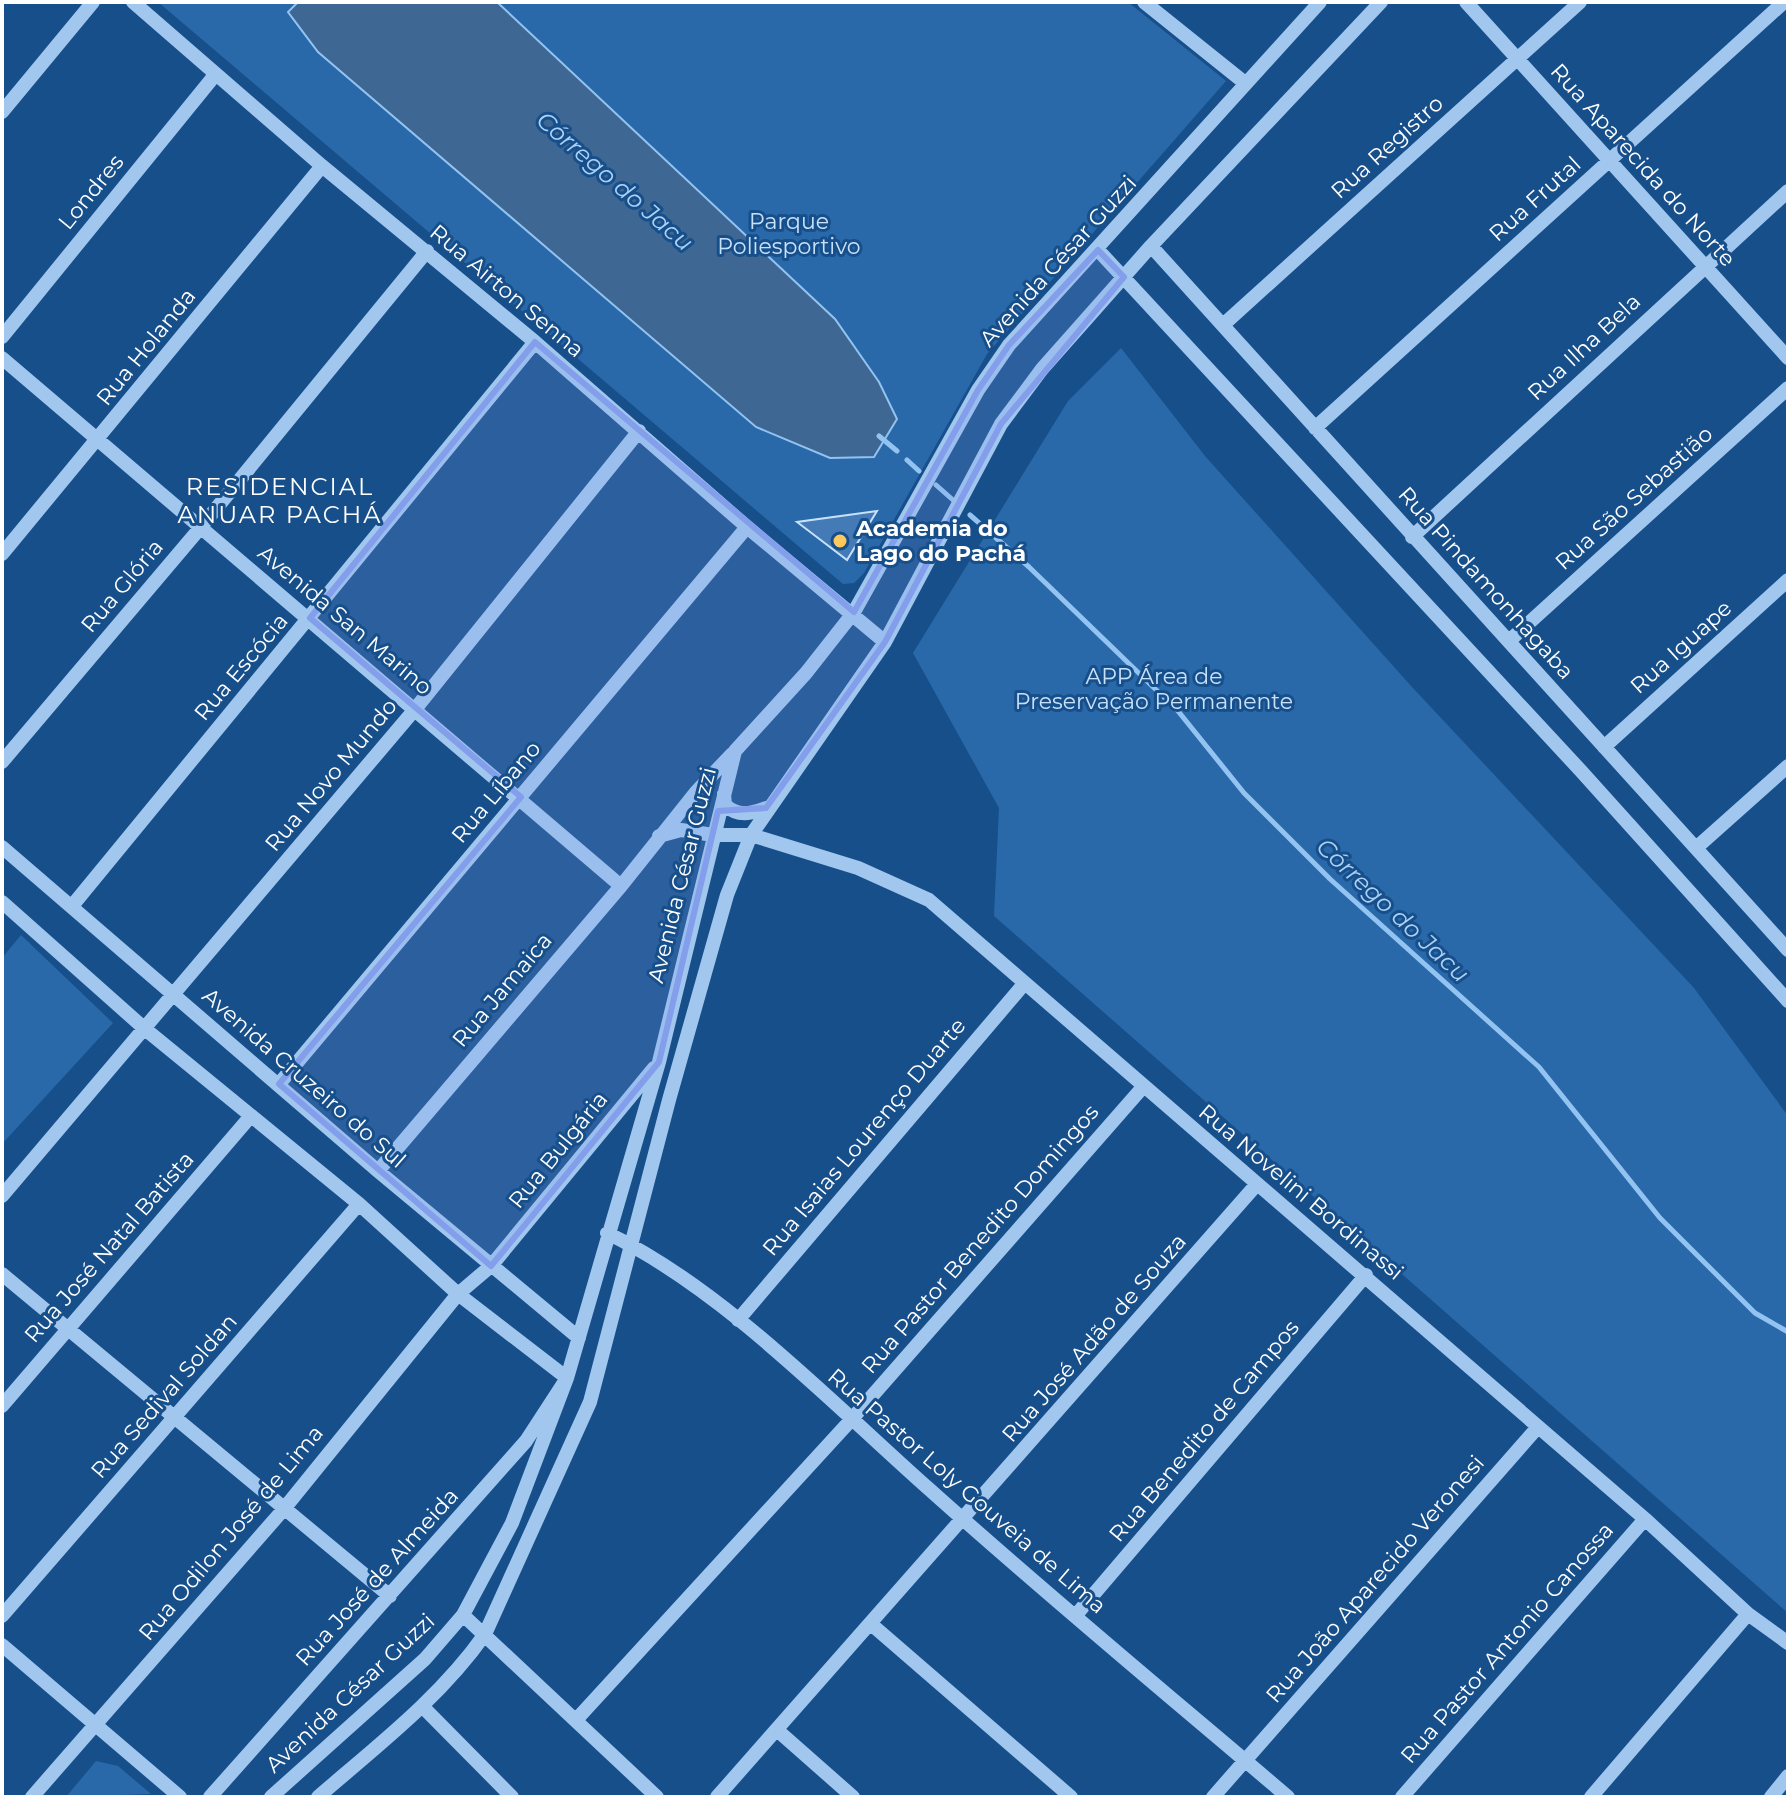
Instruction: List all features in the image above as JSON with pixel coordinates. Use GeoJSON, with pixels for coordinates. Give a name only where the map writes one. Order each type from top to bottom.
{"type":"FeatureCollection","features":[{"type":"Feature","properties":{"kind":"street"},"geometry":{"type":"LineString","coordinates":[[2,112],[93,2]]}},
{"type":"Feature","properties":{"kind":"street","name":"Rua Airton Senna"},"geometry":{"type":"LineString","coordinates":[[133,2],[322,166],[535,342],[747,527],[854,612],[885,642]]}},
{"type":"Feature","properties":{"kind":"street"},"geometry":{"type":"LineString","coordinates":[[1144,2],[1245,83]]}},
{"type":"Feature","properties":{"kind":"street","name":"Avenida César Guzzi"},"geometry":{"type":"LineString","coordinates":[[271,1797],[425,1659],[463,1615],[512,1523],[567,1378],[659,1062],[735,751],[806,673],[854,612],[943,450],[1001,356],[1320,2]]}},
{"type":"Feature","properties":{"kind":"street","name":"Avenida César Guzzi"},"geometry":{"type":"LineString","coordinates":[[318,1797],[422,1706],[464,1664],[485,1634],[590,1402],[727,895],[751,835],[766,808],[885,642],[1001,424],[1042,369],[1151,246],[1381,2]]}},
{"type":"Feature","properties":{"kind":"street","name":"Rua Aparecida do Norte"},"geometry":{"type":"LineString","coordinates":[[1466,2],[1788,358]]}},
{"type":"Feature","properties":{"kind":"street","name":"Rua Registro"},"geometry":{"type":"LineString","coordinates":[[1223,325],[1580,2]]}},
{"type":"Feature","properties":{"kind":"street","name":"Rua Frutal"},"geometry":{"type":"LineString","coordinates":[[1315,428],[1784,2]]}},
{"type":"Feature","properties":{"kind":"street","name":"Londres"},"geometry":{"type":"LineString","coordinates":[[2,337],[215,75]]}},
{"type":"Feature","properties":{"kind":"street","name":"Rua Holanda"},"geometry":{"type":"LineString","coordinates":[[2,554],[322,166]]}},
{"type":"Feature","properties":{"kind":"street","name":"Rua Ilha Bela"},"geometry":{"type":"LineString","coordinates":[[1412,537],[1788,191]]}},
{"type":"Feature","properties":{"kind":"street","name":"Rua Pindamonhagaba"},"geometry":{"type":"LineString","coordinates":[[1151,246],[1788,950]]}},
{"type":"Feature","properties":{"kind":"street"},"geometry":{"type":"LineString","coordinates":[[1098,250],[1788,1001]]}},
{"type":"Feature","properties":{"kind":"street","name":"Rua Glória"},"geometry":{"type":"LineString","coordinates":[[2,762],[201,527],[427,251]]}},
{"type":"Feature","properties":{"kind":"street","name":"Rua Escócia"},"geometry":{"type":"LineString","coordinates":[[72,906],[535,342]]}},
{"type":"Feature","properties":{"kind":"street","name":"Avenida San Marino"},"geometry":{"type":"LineString","coordinates":[[2,358],[521,797],[621,886]]}},
{"type":"Feature","properties":{"kind":"street","name":"Rua São Sebastião"},"geometry":{"type":"LineString","coordinates":[[1509,641],[1788,388]]}},
{"type":"Feature","properties":{"kind":"street","name":"Rua Novo Mundo"},"geometry":{"type":"LineString","coordinates":[[2,1196],[416,708],[639,431]]}},
{"type":"Feature","properties":{"kind":"street","name":"Rua Líbano"},"geometry":{"type":"LineString","coordinates":[[279,1084],[747,527]]}},
{"type":"Feature","properties":{"kind":"street","name":"Rua Iguape"},"geometry":{"type":"LineString","coordinates":[[1604,747],[1788,580]]}},
{"type":"Feature","properties":{"kind":"street","name":"Rua Jamaica"},"geometry":{"type":"LineString","coordinates":[[378,1171],[621,886],[659,836],[735,751]]}},
{"type":"Feature","properties":{"kind":"street"},"geometry":{"type":"LineString","coordinates":[[1696,848],[1788,766]]}},
{"type":"Feature","properties":{"kind":"street"},"geometry":{"type":"LineString","coordinates":[[724,790],[725,805],[733,812],[749,814],[766,808]]}},
{"type":"Feature","properties":{"kind":"street"},"geometry":{"type":"LineString","coordinates":[[659,836],[681,830],[713,835]]}},
{"type":"Feature","properties":{"kind":"street","name":"Rua Novelini Bordinassi"},"geometry":{"type":"LineString","coordinates":[[713,835],[751,835],[858,868],[929,900],[1143,1087],[1366,1275],[1645,1519],[1748,1614],[1788,1643]]}},
{"type":"Feature","properties":{"kind":"street","name":"Avenida Cruzeiro do Sul"},"geometry":{"type":"LineString","coordinates":[[2,847],[378,1171],[579,1338]]}},
{"type":"Feature","properties":{"kind":"street"},"geometry":{"type":"LineString","coordinates":[[2,902],[145,1029],[359,1204],[458,1294],[567,1378]]}},
{"type":"Feature","properties":{"kind":"street","name":"Rua Isaias Lourenço Duarte"},"geometry":{"type":"LineString","coordinates":[[738,1320],[1024,984]]}},
{"type":"Feature","properties":{"kind":"street","name":"Rua Bulgária"},"geometry":{"type":"LineString","coordinates":[[458,1294],[491,1266],[659,1062]]}},
{"type":"Feature","properties":{"kind":"street","name":"Rua Pastor Benedito Domingos"},"geometry":{"type":"LineString","coordinates":[[576,1720],[851,1420],[1143,1087]]}},
{"type":"Feature","properties":{"kind":"street","name":"Rua José Natal Batista"},"geometry":{"type":"LineString","coordinates":[[2,1406],[250,1117]]}},
{"type":"Feature","properties":{"kind":"street","name":"Rua José Adão de Souza"},"geometry":{"type":"LineString","coordinates":[[717,1797],[1257,1184]]}},
{"type":"Feature","properties":{"kind":"street","name":"Rua Sedival Soldan"},"geometry":{"type":"LineString","coordinates":[[2,1616],[359,1204]]}},
{"type":"Feature","properties":{"kind":"street","name":"Rua Pastor Loly Gouveia de Lima"},"geometry":{"type":"LineString","coordinates":[[607,1233],[631,1245],[738,1320],[964,1520],[1288,1797]]}},
{"type":"Feature","properties":{"kind":"street"},"geometry":{"type":"LineString","coordinates":[[2,1274],[390,1596]]}},
{"type":"Feature","properties":{"kind":"street","name":"Rua Benedito de Campos"},"geometry":{"type":"LineString","coordinates":[[1076,1615],[1366,1275]]}},
{"type":"Feature","properties":{"kind":"street","name":"Rua Odilon José de Lima"},"geometry":{"type":"LineString","coordinates":[[32,1797],[283,1510],[458,1294]]}},
{"type":"Feature","properties":{"kind":"street","name":"Rua José de Almeida"},"geometry":{"type":"LineString","coordinates":[[210,1797],[526,1441],[567,1378]]}},
{"type":"Feature","properties":{"kind":"street","name":"Rua João Aparecido Veronesi"},"geometry":{"type":"LineString","coordinates":[[1213,1797],[1538,1427]]}},
{"type":"Feature","properties":{"kind":"street","name":"Rua Pastor Antonio Canossa"},"geometry":{"type":"LineString","coordinates":[[1402,1797],[1645,1519]]}},
{"type":"Feature","properties":{"kind":"street"},"geometry":{"type":"LineString","coordinates":[[1591,1797],[1748,1614]]}},
{"type":"Feature","properties":{"kind":"street"},"geometry":{"type":"LineString","coordinates":[[463,1615],[657,1797]]}},
{"type":"Feature","properties":{"kind":"street"},"geometry":{"type":"LineString","coordinates":[[871,1624],[1071,1797]]}},
{"type":"Feature","properties":{"kind":"street"},"geometry":{"type":"LineString","coordinates":[[2,1645],[180,1797]]}},
{"type":"Feature","properties":{"kind":"street"},"geometry":{"type":"LineString","coordinates":[[422,1706],[512,1797]]}},
{"type":"Feature","properties":{"kind":"street"},"geometry":{"type":"LineString","coordinates":[[777,1730],[853,1797]]}},
{"type":"Feature","properties":{"kind":"street"},"geometry":{"type":"LineString","coordinates":[[1771,1797],[1788,1776]]}},
{"type":"Feature","properties":{"kind":"highlighted area"},"geometry":{"type":"Polygon","coordinates":[[[1098,250],[1124,277],[1001,424],[885,642],[766,808],[718,811],[659,1062],[491,1266],[279,1084],[521,797],[310,618],[535,342],[854,612],[978,390],[1009,345],[1098,250]]]}},
{"type":"Feature","properties":{"kind":"green space","name":"Parque Poliesportivo"},"geometry":{"type":"Polygon","coordinates":[[[158,2],[1128,2],[1226,81],[987,354],[864,573],[854,583],[843,584],[158,2]]]}},
{"type":"Feature","properties":{"kind":"green space","name":"APP Área de Preservação Permanente"},"geometry":{"type":"Polygon","coordinates":[[[1121,348],[1205,456],[1412,687],[1694,988],[1788,1116],[1788,1613],[994,916],[999,808],[913,653],[1068,401],[1121,348]]]}},
{"type":"Feature","properties":{"kind":"green space"},"geometry":{"type":"Polygon","coordinates":[[[21,935],[113,1023],[2,1144],[2,958],[21,935]]]}},
{"type":"Feature","properties":{"kind":"green space"},"geometry":{"type":"Polygon","coordinates":[[[96,1761],[118,1766],[151,1794],[66,1797],[96,1761]]]}},
{"type":"Feature","properties":{"kind":"water"},"geometry":{"type":"Polygon","coordinates":[[[298,2],[497,2],[835,319],[879,382],[897,419],[874,457],[830,458],[756,427],[318,52],[288,12],[298,2]]]}},
{"type":"Feature","properties":{"kind":"building","name":"Academia do Lago do Pachá"},"geometry":{"type":"Polygon","coordinates":[[[877,511],[847,560],[797,522],[877,511]]]}},
{"type":"Feature","properties":{"kind":"waterway","name":"Córrego do Jacu"},"geometry":{"type":"LineString","coordinates":[[879,436],[897,451]]}},
{"type":"Feature","properties":{"kind":"waterway","name":"Córrego do Jacu"},"geometry":{"type":"LineString","coordinates":[[907,460],[919,471]]}},
{"type":"Feature","properties":{"kind":"waterway","name":"Córrego do Jacu"},"geometry":{"type":"LineString","coordinates":[[936,485],[953,500]]}},
{"type":"Feature","properties":{"kind":"waterway","name":"Córrego do Jacu"},"geometry":{"type":"LineString","coordinates":[[970,515],[1029,567],[1178,711],[1244,793],[1330,879],[1539,1067],[1660,1218],[1755,1313],[1788,1332]]}},
{"type":"Feature","properties":{"kind":"place","name":"Academia do Lago do Pachá"},"geometry":{"type":"Point","coordinates":[840,541]}},
{"type":"Feature","properties":{"kind":"district","name":"RESIDENCIAL ANUAR PACHÁ"},"geometry":{"type":"Point","coordinates":[280,500]}}]}
